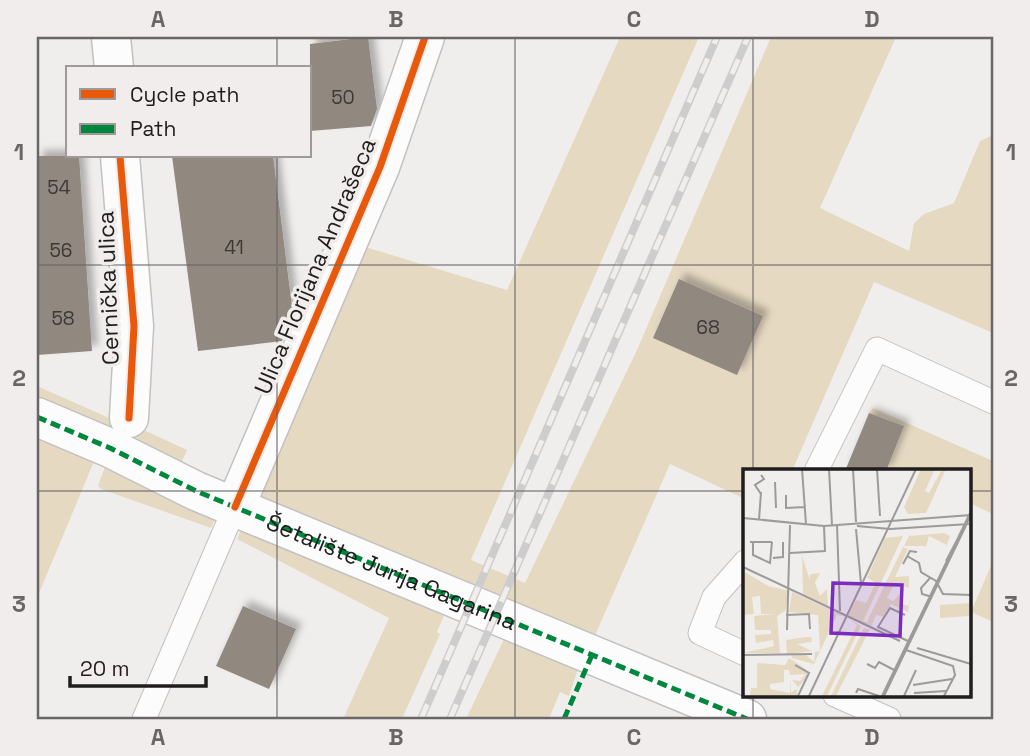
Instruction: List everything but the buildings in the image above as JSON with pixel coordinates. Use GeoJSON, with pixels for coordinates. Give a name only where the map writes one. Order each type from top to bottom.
{"type":"FeatureCollection","features":[{"type":"Feature","properties":{"kind":"street"},"geometry":{"type":"LineString","coordinates":[[111,37],[114,66]]}},
{"type":"Feature","properties":{"kind":"street","name":"Ulica Florijana Andrašeca"},"geometry":{"type":"LineString","coordinates":[[235,507],[380,167],[425,37]]}},
{"type":"Feature","properties":{"kind":"street","name":"Cernička ulica"},"geometry":{"type":"LineString","coordinates":[[120,158],[134,326],[128,418]]}},
{"type":"Feature","properties":{"kind":"street","name":"Šetalište Jurija Gagarina"},"geometry":{"type":"LineString","coordinates":[[37,417],[110,448],[196,491],[747,719]]}},
{"type":"Feature","properties":{"kind":"lane"},"geometry":{"type":"LineString","coordinates":[[817,469],[877,349],[993,401]]}},
{"type":"Feature","properties":{"kind":"lane"},"geometry":{"type":"LineString","coordinates":[[144,719],[235,507]]}},
{"type":"Feature","properties":{"kind":"lane"},"geometry":{"type":"LineString","coordinates":[[743,564],[714,597],[700,633],[743,653]]}},
{"type":"Feature","properties":{"kind":"lane"},"geometry":{"type":"LineString","coordinates":[[837,696],[889,719]]}},
{"type":"Feature","properties":{"kind":"shaded area"},"geometry":{"type":"Polygon","coordinates":[[[620,37],[699,37],[471,560],[525,583],[637,350],[771,37],[896,37],[820,208],[909,251],[914,223],[924,214],[954,203],[980,141],[993,135],[993,333],[874,282],[793,469],[743,469],[743,498],[670,464],[593,640],[246,493],[362,246],[507,290],[620,37]]]}},
{"type":"Feature","properties":{"kind":"shaded area"},"geometry":{"type":"Polygon","coordinates":[[[37,386],[116,421],[111,435],[37,404],[37,386]]]}},
{"type":"Feature","properties":{"kind":"shaded area"},"geometry":{"type":"Polygon","coordinates":[[[873,408],[993,461],[993,514],[970,503],[970,469],[886,468],[869,413],[873,408]]]}},
{"type":"Feature","properties":{"kind":"shaded area"},"geometry":{"type":"Polygon","coordinates":[[[133,425],[187,450],[180,466],[126,438],[133,425]]]}},
{"type":"Feature","properties":{"kind":"shaded area"},"geometry":{"type":"Polygon","coordinates":[[[37,434],[95,459],[37,598],[37,434]]]}},
{"type":"Feature","properties":{"kind":"shaded area"},"geometry":{"type":"Polygon","coordinates":[[[106,464],[216,516],[211,528],[101,489],[98,486],[106,464]]]}},
{"type":"Feature","properties":{"kind":"shaded area"},"geometry":{"type":"Polygon","coordinates":[[[242,528],[445,613],[437,632],[440,634],[402,719],[343,719],[389,618],[237,539],[242,528]]]}},
{"type":"Feature","properties":{"kind":"shaded area"},"geometry":{"type":"Polygon","coordinates":[[[993,561],[993,622],[971,612],[993,561]]]}},
{"type":"Feature","properties":{"kind":"shaded area"},"geometry":{"type":"Polygon","coordinates":[[[505,637],[579,666],[569,696],[560,692],[549,719],[466,719],[505,637]]]}},
{"type":"Feature","properties":{"kind":"railway"},"geometry":{"type":"LineString","coordinates":[[421,719],[717,37]]}},
{"type":"Feature","properties":{"kind":"railway"},"geometry":{"type":"LineString","coordinates":[[450,719],[748,37]]}},
{"type":"Feature","properties":{"kind":"marked path"},"geometry":{"type":"LineString","coordinates":[[37,417],[110,448],[196,491],[747,719]]}},
{"type":"Feature","properties":{"kind":"marked path"},"geometry":{"type":"LineString","coordinates":[[564,719],[592,655]]}},
{"type":"Feature","properties":{"kind":"cycle path"},"geometry":{"type":"LineString","coordinates":[[235,507],[380,167],[425,37]]}},
{"type":"Feature","properties":{"kind":"cycle path"},"geometry":{"type":"LineString","coordinates":[[120,158],[134,326],[129,418]]}}]}
